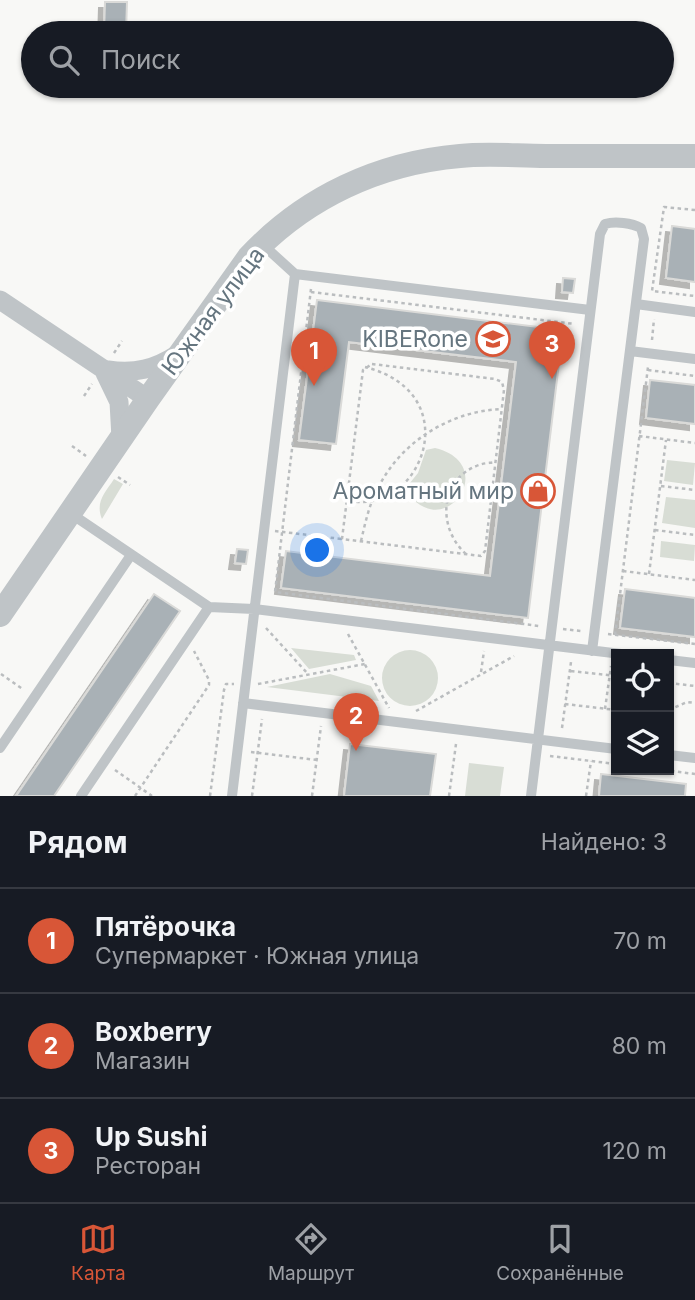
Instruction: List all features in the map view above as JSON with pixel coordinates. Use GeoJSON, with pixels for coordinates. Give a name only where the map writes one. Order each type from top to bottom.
{"type":"FeatureCollection","features":[{"type":"Feature","properties":{"kind":"street","name":"Южная улица"},"geometry":{"type":"LineString","coordinates":[[0,615],[219,296],[261,243],[314,202],[354,181],[405,164],[461,156],[695,156]]}},
{"type":"Feature","properties":{"kind":"street"},"geometry":{"type":"LineString","coordinates":[[0,300],[148,399]]}},
{"type":"Feature","properties":{"kind":"street"},"geometry":{"type":"LineString","coordinates":[[103,369],[143,371],[179,354]]}},
{"type":"Feature","properties":{"kind":"street"},"geometry":{"type":"LineString","coordinates":[[103,369],[119,402],[121,438]]}},
{"type":"Feature","properties":{"kind":"lane"},"geometry":{"type":"LineString","coordinates":[[531,796],[600,234],[605,224],[610,222],[636,226],[644,233],[592,651]]}},
{"type":"Feature","properties":{"kind":"lane"},"geometry":{"type":"LineString","coordinates":[[261,243],[295,274],[590,310]]}},
{"type":"Feature","properties":{"kind":"lane"},"geometry":{"type":"LineString","coordinates":[[232,796],[295,274]]}},
{"type":"Feature","properties":{"kind":"lane"},"geometry":{"type":"LineString","coordinates":[[636,304],[695,312]]}},
{"type":"Feature","properties":{"kind":"lane"},"geometry":{"type":"LineString","coordinates":[[630,351],[695,359]]}},
{"type":"Feature","properties":{"kind":"lane"},"geometry":{"type":"LineString","coordinates":[[69,513],[209,607],[611,653]]}},
{"type":"Feature","properties":{"kind":"lane"},"geometry":{"type":"LineString","coordinates":[[0,748],[131,555]]}},
{"type":"Feature","properties":{"kind":"lane"},"geometry":{"type":"LineString","coordinates":[[80,796],[209,607]]}},
{"type":"Feature","properties":{"kind":"lane"},"geometry":{"type":"LineString","coordinates":[[674,661],[695,663]]}},
{"type":"Feature","properties":{"kind":"lane"},"geometry":{"type":"LineString","coordinates":[[243,703],[611,747]]}},
{"type":"Feature","properties":{"kind":"lane"},"geometry":{"type":"LineString","coordinates":[[674,756],[695,758]]}},
{"type":"Feature","properties":{"kind":"path"},"geometry":{"type":"LineString","coordinates":[[695,210],[664,206],[652,290],[695,296]]}},
{"type":"Feature","properties":{"kind":"path"},"geometry":{"type":"LineString","coordinates":[[312,284],[275,592],[695,644]]}},
{"type":"Feature","properties":{"kind":"path"},"geometry":{"type":"LineString","coordinates":[[616,649],[615,635],[658,291]]}},
{"type":"Feature","properties":{"kind":"path"},"geometry":{"type":"LineString","coordinates":[[311,292],[589,325]]}},
{"type":"Feature","properties":{"kind":"path"},"geometry":{"type":"LineString","coordinates":[[288,532],[481,556],[484,554],[504,386],[498,379],[372,364],[365,367]]}},
{"type":"Feature","properties":{"kind":"path"},"geometry":{"type":"LineString","coordinates":[[336,496],[364,501],[384,497],[404,484],[422,455],[424,420],[415,399],[400,382],[365,367]]}},
{"type":"Feature","properties":{"kind":"path"},"geometry":{"type":"LineString","coordinates":[[342,539],[365,367]]}},
{"type":"Feature","properties":{"kind":"path"},"geometry":{"type":"LineString","coordinates":[[648,370],[695,376]]}},
{"type":"Feature","properties":{"kind":"path"},"geometry":{"type":"LineString","coordinates":[[360,541],[377,489],[396,460],[425,434],[451,419],[484,410],[502,409]]}},
{"type":"Feature","properties":{"kind":"path"},"geometry":{"type":"LineString","coordinates":[[639,436],[695,443]]}},
{"type":"Feature","properties":{"kind":"path"},"geometry":{"type":"LineString","coordinates":[[649,574],[666,440]]}},
{"type":"Feature","properties":{"kind":"path"},"geometry":{"type":"LineString","coordinates":[[467,554],[456,545],[447,528],[445,509],[451,490],[462,475],[479,465],[495,463]]}},
{"type":"Feature","properties":{"kind":"path"},"geometry":{"type":"LineString","coordinates":[[661,486],[695,490]]}},
{"type":"Feature","properties":{"kind":"path"},"geometry":{"type":"LineString","coordinates":[[655,530],[695,535]]}},
{"type":"Feature","properties":{"kind":"path"},"geometry":{"type":"LineString","coordinates":[[623,571],[695,580]]}},
{"type":"Feature","properties":{"kind":"path"},"geometry":{"type":"LineString","coordinates":[[254,612],[308,674]]}},
{"type":"Feature","properties":{"kind":"path"},"geometry":{"type":"LineString","coordinates":[[339,620],[397,722],[535,643]]}},
{"type":"Feature","properties":{"kind":"path"},"geometry":{"type":"LineString","coordinates":[[540,726],[562,729],[575,630]]}},
{"type":"Feature","properties":{"kind":"path"},"geometry":{"type":"LineString","coordinates":[[481,674],[485,638]]}},
{"type":"Feature","properties":{"kind":"path"},"geometry":{"type":"LineString","coordinates":[[135,796],[209,685],[187,639]]}},
{"type":"Feature","properties":{"kind":"path"},"geometry":{"type":"LineString","coordinates":[[570,671],[610,676]]}},
{"type":"Feature","properties":{"kind":"path"},"geometry":{"type":"LineString","coordinates":[[606,709],[611,673]]}},
{"type":"Feature","properties":{"kind":"path"},"geometry":{"type":"LineString","coordinates":[[1,674],[35,697]]}},
{"type":"Feature","properties":{"kind":"path"},"geometry":{"type":"LineString","coordinates":[[674,684],[695,686]]}},
{"type":"Feature","properties":{"kind":"path"},"geometry":{"type":"LineString","coordinates":[[674,708],[687,702],[695,703]]}},
{"type":"Feature","properties":{"kind":"path"},"geometry":{"type":"LineString","coordinates":[[565,704],[611,710]]}},
{"type":"Feature","properties":{"kind":"path"},"geometry":{"type":"LineString","coordinates":[[252,796],[263,705]]}},
{"type":"Feature","properties":{"kind":"path"},"geometry":{"type":"LineString","coordinates":[[312,796],[323,713]]}},
{"type":"Feature","properties":{"kind":"path"},"geometry":{"type":"LineString","coordinates":[[449,796],[457,729]]}},
{"type":"Feature","properties":{"kind":"path"},"geometry":{"type":"LineString","coordinates":[[237,750],[317,760]]}},
{"type":"Feature","properties":{"kind":"path"},"geometry":{"type":"LineString","coordinates":[[536,754],[611,763]]}},
{"type":"Feature","properties":{"kind":"path"},"geometry":{"type":"LineString","coordinates":[[586,796],[591,761]]}},
{"type":"Feature","properties":{"kind":"path"},"geometry":{"type":"LineString","coordinates":[[103,762],[152,796]]}},
{"type":"Feature","properties":{"kind":"path"},"geometry":{"type":"LineString","coordinates":[[674,771],[695,774]]}},
{"type":"Feature","properties":{"kind":"shaded area"},"geometry":{"type":"Polygon","coordinates":[[[435,448],[455,457],[464,469],[465,484],[459,497],[449,506],[435,510],[420,505],[405,489],[418,473],[426,450],[435,448]]]}},
{"type":"Feature","properties":{"kind":"shaded area"},"geometry":{"type":"Polygon","coordinates":[[[667,460],[695,463],[693,485],[664,481],[667,460]]]}},
{"type":"Feature","properties":{"kind":"shaded area"},"geometry":{"type":"Polygon","coordinates":[[[114,479],[123,484],[102,519],[100,503],[114,479]]]}},
{"type":"Feature","properties":{"kind":"shaded area"},"geometry":{"type":"Polygon","coordinates":[[[666,497],[695,500],[695,528],[662,523],[666,497]]]}},
{"type":"Feature","properties":{"kind":"shaded area"},"geometry":{"type":"Polygon","coordinates":[[[661,541],[695,545],[694,561],[660,557],[661,541]]]}},
{"type":"Feature","properties":{"kind":"shaded area"},"geometry":{"type":"Polygon","coordinates":[[[291,648],[354,655],[356,660],[309,669],[291,648]]]}},
{"type":"Feature","properties":{"kind":"shaded area"},"geometry":{"type":"Polygon","coordinates":[[[410,650],[421,652],[430,658],[436,667],[436,689],[430,698],[421,704],[410,706],[399,704],[390,698],[384,689],[382,678],[384,667],[390,658],[399,652],[410,650]]]}},
{"type":"Feature","properties":{"kind":"shaded area"},"geometry":{"type":"Polygon","coordinates":[[[330,674],[371,686],[379,701],[267,687],[330,674]]]}},
{"type":"Feature","properties":{"kind":"shaded area"},"geometry":{"type":"Polygon","coordinates":[[[469,763],[504,767],[500,796],[465,796],[469,763]]]}},
{"type":"Feature","properties":{"kind":"building"},"geometry":{"type":"Polygon","coordinates":[[[105,2],[127,2],[126,21],[104,21],[105,2]]]}},
{"type":"Feature","properties":{"kind":"building"},"geometry":{"type":"Polygon","coordinates":[[[672,226],[695,229],[695,282],[666,278],[672,226]]]}},
{"type":"Feature","properties":{"kind":"building"},"geometry":{"type":"Polygon","coordinates":[[[563,278],[575,279],[573,293],[562,292],[563,278]]]}},
{"type":"Feature","properties":{"kind":"building"},"geometry":{"type":"Polygon","coordinates":[[[317,300],[563,330],[528,618],[281,588],[286,551],[490,576],[516,362],[349,342],[336,444],[299,440],[317,300]]]}},
{"type":"Feature","properties":{"kind":"building"},"geometry":{"type":"Polygon","coordinates":[[[650,380],[695,385],[695,424],[646,418],[650,380]]]}},
{"type":"Feature","properties":{"kind":"building"},"geometry":{"type":"Polygon","coordinates":[[[237,549],[248,550],[246,564],[235,563],[237,549]]]}},
{"type":"Feature","properties":{"kind":"building"},"geometry":{"type":"Polygon","coordinates":[[[625,589],[695,598],[695,637],[620,628],[625,589]]]}},
{"type":"Feature","properties":{"kind":"building"},"geometry":{"type":"Polygon","coordinates":[[[154,594],[180,611],[54,796],[16,796],[154,594]]]}},
{"type":"Feature","properties":{"kind":"building"},"geometry":{"type":"Polygon","coordinates":[[[350,744],[436,754],[430,796],[344,796],[350,744]]]}},
{"type":"Feature","properties":{"kind":"building"},"geometry":{"type":"Polygon","coordinates":[[[601,774],[686,784],[685,796],[599,796],[601,774]]]}},
{"type":"Feature","properties":{"kind":"place","name":"KIBERone"},"geometry":{"type":"Point","coordinates":[493,339]}},
{"type":"Feature","properties":{"kind":"place","name":"Up Sushi"},"geometry":{"type":"Point","coordinates":[552,379]}},
{"type":"Feature","properties":{"kind":"place","name":"Пятёрочка"},"geometry":{"type":"Point","coordinates":[314,386]}},
{"type":"Feature","properties":{"kind":"place","name":"Ароматный мир"},"geometry":{"type":"Point","coordinates":[538,491]}},
{"type":"Feature","properties":{"kind":"place","name":"Boxberry"},"geometry":{"type":"Point","coordinates":[356,751]}}]}
